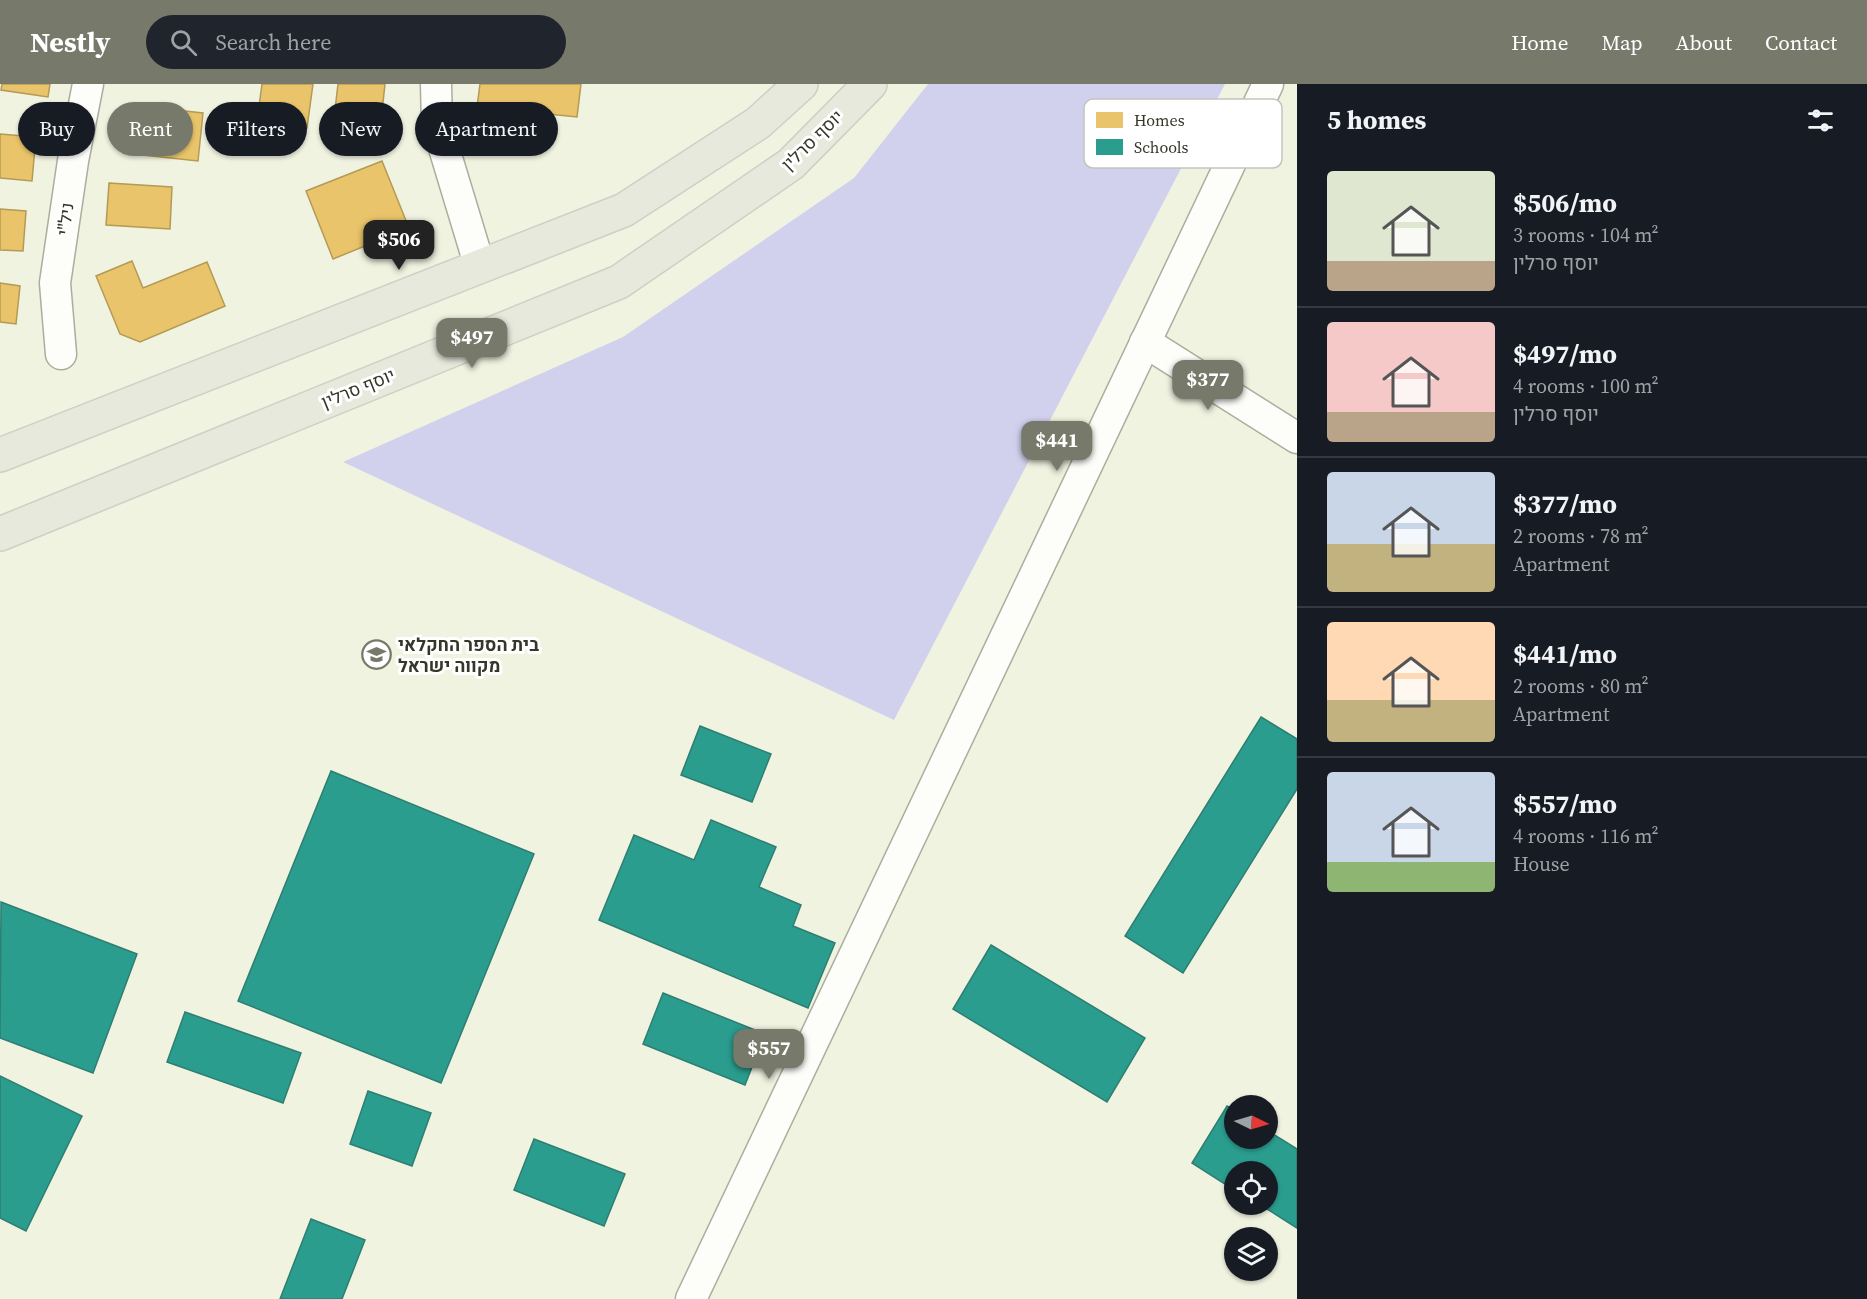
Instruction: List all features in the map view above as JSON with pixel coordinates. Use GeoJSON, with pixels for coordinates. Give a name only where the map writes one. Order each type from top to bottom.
{"type":"FeatureCollection","features":[{"type":"Feature","properties":{"kind":"main road"},"geometry":{"type":"LineString","coordinates":[[0,455],[624,210],[758,123],[801,84]]}},
{"type":"Feature","properties":{"kind":"main road","name":"יוסף סרלין"},"geometry":{"type":"LineString","coordinates":[[0,534],[619,282],[791,164],[870,84]]}},
{"type":"Feature","properties":{"kind":"street","name":"ניל\"י"},"geometry":{"type":"LineString","coordinates":[[62,354],[55,283],[73,161],[88,84]]}},
{"type":"Feature","properties":{"kind":"street"},"geometry":{"type":"LineString","coordinates":[[436,84],[437,125],[480,267]]}},
{"type":"Feature","properties":{"kind":"street"},"geometry":{"type":"LineString","coordinates":[[1261,99],[1268,84]]}},
{"type":"Feature","properties":{"kind":"street"},"geometry":{"type":"LineString","coordinates":[[691,1299],[1228,168]]}},
{"type":"Feature","properties":{"kind":"street"},"geometry":{"type":"LineString","coordinates":[[1145,342],[1297,438]]}},
{"type":"Feature","properties":{"kind":"shaded area"},"geometry":{"type":"Polygon","coordinates":[[[928,84],[1225,84],[1217,99],[1084,99],[1084,168],[1181,168],[894,720],[343,462],[623,337],[854,178],[928,84]]]}},
{"type":"Feature","properties":{"kind":"building: Homes"},"geometry":{"type":"Polygon","coordinates":[[[2,84],[50,84],[48,97],[1,90],[2,84]]]}},
{"type":"Feature","properties":{"kind":"building: Homes"},"geometry":{"type":"Polygon","coordinates":[[[262,84],[313,84],[307,128],[307,102],[260,102],[262,84]]]}},
{"type":"Feature","properties":{"kind":"building: Homes"},"geometry":{"type":"Polygon","coordinates":[[[338,84],[385,84],[383,102],[336,102],[338,84]]]}},
{"type":"Feature","properties":{"kind":"building: Homes"},"geometry":{"type":"Polygon","coordinates":[[[480,84],[581,84],[577,117],[558,115],[558,102],[478,102],[480,84]]]}},
{"type":"Feature","properties":{"kind":"building: Homes"},"geometry":{"type":"Polygon","coordinates":[[[193,112],[203,113],[198,161],[152,156],[193,156],[193,112]]]}},
{"type":"Feature","properties":{"kind":"building: Homes"},"geometry":{"type":"Polygon","coordinates":[[[0,134],[18,136],[18,156],[34,156],[32,181],[0,178],[0,134]]]}},
{"type":"Feature","properties":{"kind":"building: Homes"},"geometry":{"type":"Polygon","coordinates":[[[382,161],[409,228],[333,259],[306,191],[382,161]]]}},
{"type":"Feature","properties":{"kind":"building: Homes"},"geometry":{"type":"Polygon","coordinates":[[[109,183],[172,187],[170,229],[106,225],[109,183]]]}},
{"type":"Feature","properties":{"kind":"building: Homes"},"geometry":{"type":"Polygon","coordinates":[[[0,209],[26,211],[23,251],[0,250],[0,209]]]}},
{"type":"Feature","properties":{"kind":"building: Homes"},"geometry":{"type":"Polygon","coordinates":[[[132,261],[143,288],[207,262],[225,306],[140,342],[120,334],[96,276],[132,261]]]}},
{"type":"Feature","properties":{"kind":"building: Homes"},"geometry":{"type":"Polygon","coordinates":[[[0,283],[20,286],[16,324],[0,322],[0,283]]]}},
{"type":"Feature","properties":{"kind":"building: Schools"},"geometry":{"type":"Polygon","coordinates":[[[1261,717],[1297,739],[1297,789],[1183,973],[1125,936],[1261,717]]]}},
{"type":"Feature","properties":{"kind":"building: Schools"},"geometry":{"type":"Polygon","coordinates":[[[700,726],[771,754],[752,802],[681,775],[700,726]]]}},
{"type":"Feature","properties":{"kind":"building: Schools"},"geometry":{"type":"Polygon","coordinates":[[[331,771],[534,854],[441,1083],[238,1001],[331,771]]]}},
{"type":"Feature","properties":{"kind":"building: Schools"},"geometry":{"type":"Polygon","coordinates":[[[711,820],[776,847],[759,887],[801,905],[793,926],[835,943],[808,1008],[599,920],[634,835],[694,860],[711,820]]]}},
{"type":"Feature","properties":{"kind":"building: Schools"},"geometry":{"type":"Polygon","coordinates":[[[1,902],[137,954],[93,1073],[0,1038],[1,902]]]}},
{"type":"Feature","properties":{"kind":"building: Schools"},"geometry":{"type":"Polygon","coordinates":[[[991,945],[1145,1038],[1107,1102],[953,1009],[991,945]]]}},
{"type":"Feature","properties":{"kind":"building: Schools"},"geometry":{"type":"Polygon","coordinates":[[[663,993],[765,1034],[745,1085],[643,1044],[663,993]]]}},
{"type":"Feature","properties":{"kind":"building: Schools"},"geometry":{"type":"Polygon","coordinates":[[[185,1012],[301,1053],[283,1103],[167,1062],[185,1012]]]}},
{"type":"Feature","properties":{"kind":"building: Schools"},"geometry":{"type":"Polygon","coordinates":[[[0,1076],[82,1116],[26,1231],[0,1218],[0,1076]]]}},
{"type":"Feature","properties":{"kind":"building: Schools"},"geometry":{"type":"Polygon","coordinates":[[[368,1091],[431,1113],[412,1166],[350,1144],[368,1091]]]}},
{"type":"Feature","properties":{"kind":"building: Schools"},"geometry":{"type":"Polygon","coordinates":[[[1224,1111],[1224,1149],[1278,1149],[1278,1137],[1297,1149],[1297,1228],[1276,1215],[1278,1161],[1224,1161],[1224,1184],[1192,1163],[1224,1111]]]}},
{"type":"Feature","properties":{"kind":"building: Schools"},"geometry":{"type":"Polygon","coordinates":[[[534,1139],[625,1174],[604,1226],[514,1190],[534,1139]]]}},
{"type":"Feature","properties":{"kind":"building: Schools"},"geometry":{"type":"Polygon","coordinates":[[[311,1219],[365,1240],[342,1299],[280,1299],[311,1219]]]}},
{"type":"Feature","properties":{"kind":"place","name":"בית הספר החקלאי מקווה ישראל"},"geometry":{"type":"Point","coordinates":[377,654]}}]}
